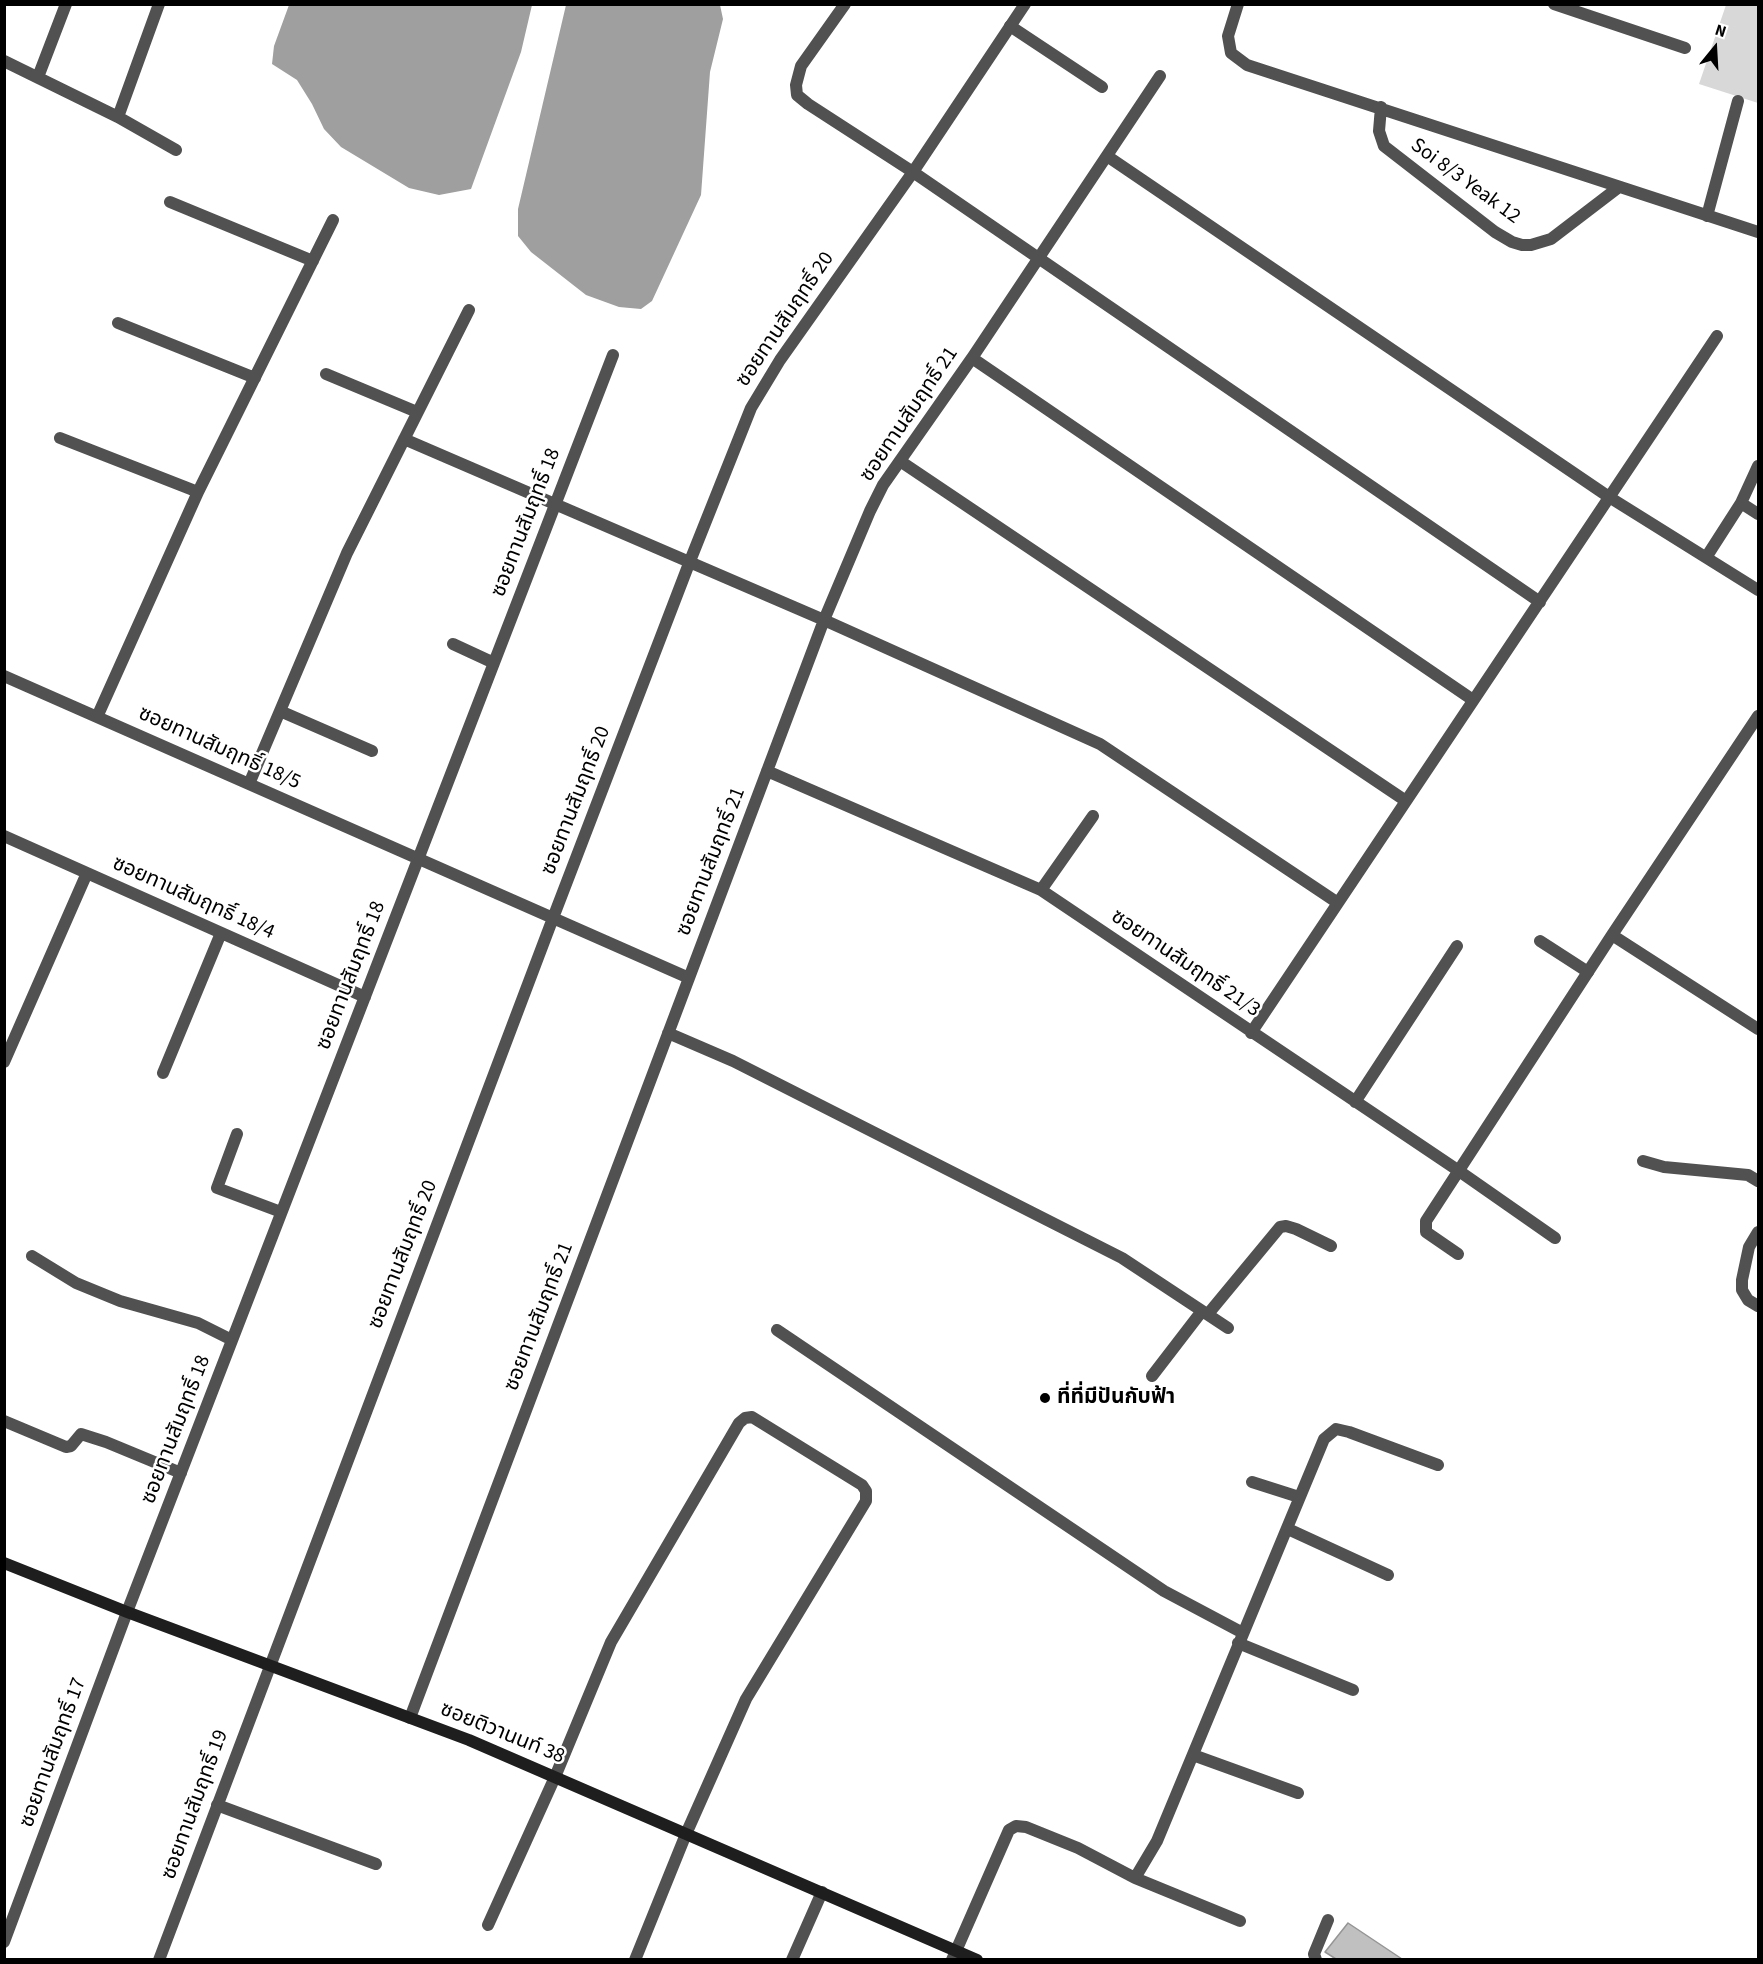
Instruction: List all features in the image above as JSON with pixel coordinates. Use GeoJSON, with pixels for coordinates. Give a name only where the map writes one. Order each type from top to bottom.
{"type":"FeatureCollection","features":[{"type":"Feature","properties":{"kind":"street"},"geometry":{"type":"LineString","coordinates":[[38,77],[66,4]]}},
{"type":"Feature","properties":{"kind":"street"},"geometry":{"type":"LineString","coordinates":[[118,117],[159,4]]}},
{"type":"Feature","properties":{"kind":"street"},"geometry":{"type":"LineString","coordinates":[[845,4],[801,66],[796,85],[797,94],[808,104],[913,172],[1540,602]]}},
{"type":"Feature","properties":{"kind":"street","name":"ซอยทานสัมฤทธิ์ 20"},"geometry":{"type":"LineString","coordinates":[[269,1665],[553,918],[751,408],[780,360],[913,172],[1025,4]]}},
{"type":"Feature","properties":{"kind":"street","name":"Soi 8/3 Yeak 12"},"geometry":{"type":"LineString","coordinates":[[1238,4],[1228,36],[1232,53],[1247,65],[1758,232]]}},
{"type":"Feature","properties":{"kind":"street"},"geometry":{"type":"LineString","coordinates":[[1554,4],[1685,48]]}},
{"type":"Feature","properties":{"kind":"street"},"geometry":{"type":"LineString","coordinates":[[1010,26],[1102,87]]}},
{"type":"Feature","properties":{"kind":"street"},"geometry":{"type":"LineString","coordinates":[[4,61],[118,117],[176,150]]}},
{"type":"Feature","properties":{"kind":"street","name":"ซอยทานสัมฤทธิ์ 21"},"geometry":{"type":"LineString","coordinates":[[410,1718],[824,620],[870,512],[883,485],[972,358],[1160,76]]}},
{"type":"Feature","properties":{"kind":"street"},"geometry":{"type":"LineString","coordinates":[[1707,216],[1738,101]]}},
{"type":"Feature","properties":{"kind":"street","name":"Soi 8/3 Yeak 12"},"geometry":{"type":"LineString","coordinates":[[1381,108],[1379,131],[1384,146],[1495,232],[1512,242],[1532,245],[1551,239],[1619,188]]}},
{"type":"Feature","properties":{"kind":"street"},"geometry":{"type":"LineString","coordinates":[[1107,156],[1609,497],[1707,556],[1758,590]]}},
{"type":"Feature","properties":{"kind":"street"},"geometry":{"type":"LineString","coordinates":[[170,202],[313,261]]}},
{"type":"Feature","properties":{"kind":"street"},"geometry":{"type":"LineString","coordinates":[[97,717],[198,492],[333,220]]}},
{"type":"Feature","properties":{"kind":"street"},"geometry":{"type":"LineString","coordinates":[[249,784],[347,553],[469,309]]}},
{"type":"Feature","properties":{"kind":"street"},"geometry":{"type":"LineString","coordinates":[[118,323],[255,378]]}},
{"type":"Feature","properties":{"kind":"street"},"geometry":{"type":"LineString","coordinates":[[1251,1032],[1717,336]]}},
{"type":"Feature","properties":{"kind":"street","name":"ซอยทานสัมฤทธิ์ 18"},"geometry":{"type":"LineString","coordinates":[[127,1612],[613,355]]}},
{"type":"Feature","properties":{"kind":"street"},"geometry":{"type":"LineString","coordinates":[[972,358],[1473,700]]}},
{"type":"Feature","properties":{"kind":"street"},"geometry":{"type":"LineString","coordinates":[[326,374],[417,412]]}},
{"type":"Feature","properties":{"kind":"street"},"geometry":{"type":"LineString","coordinates":[[60,438],[198,492]]}},
{"type":"Feature","properties":{"kind":"street"},"geometry":{"type":"LineString","coordinates":[[404,439],[690,561],[1100,744],[1338,903]]}},
{"type":"Feature","properties":{"kind":"street"},"geometry":{"type":"LineString","coordinates":[[900,461],[1406,801]]}},
{"type":"Feature","properties":{"kind":"street"},"geometry":{"type":"LineString","coordinates":[[1707,556],[1741,503],[1758,466]]}},
{"type":"Feature","properties":{"kind":"street"},"geometry":{"type":"LineString","coordinates":[[1741,503],[1758,514]]}},
{"type":"Feature","properties":{"kind":"street"},"geometry":{"type":"LineString","coordinates":[[453,644],[494,663]]}},
{"type":"Feature","properties":{"kind":"street","name":"ซอยทานสัมฤทธิ์ 18/5"},"geometry":{"type":"LineString","coordinates":[[4,676],[689,978]]}},
{"type":"Feature","properties":{"kind":"street"},"geometry":{"type":"LineString","coordinates":[[280,711],[372,751]]}},
{"type":"Feature","properties":{"kind":"street"},"geometry":{"type":"LineString","coordinates":[[1458,1254],[1426,1232],[1426,1221],[1758,716]]}},
{"type":"Feature","properties":{"kind":"street","name":"ซอยทานสัมฤทธิ์ 21/3"},"geometry":{"type":"LineString","coordinates":[[767,771],[1041,890],[1555,1238]]}},
{"type":"Feature","properties":{"kind":"street"},"geometry":{"type":"LineString","coordinates":[[1041,890],[1093,816]]}},
{"type":"Feature","properties":{"kind":"street","name":"ซอยทานสัมฤทธิ์ 18/4"},"geometry":{"type":"LineString","coordinates":[[4,836],[365,997]]}},
{"type":"Feature","properties":{"kind":"street"},"geometry":{"type":"LineString","coordinates":[[4,1062],[87,873]]}},
{"type":"Feature","properties":{"kind":"street"},"geometry":{"type":"LineString","coordinates":[[163,1073],[221,933]]}},
{"type":"Feature","properties":{"kind":"street"},"geometry":{"type":"LineString","coordinates":[[1612,935],[1758,1029]]}},
{"type":"Feature","properties":{"kind":"street"},"geometry":{"type":"LineString","coordinates":[[1540,941],[1588,972]]}},
{"type":"Feature","properties":{"kind":"street"},"geometry":{"type":"LineString","coordinates":[[1355,1102],[1457,946]]}},
{"type":"Feature","properties":{"kind":"street"},"geometry":{"type":"LineString","coordinates":[[668,1034],[733,1060],[1122,1258],[1228,1328]]}},
{"type":"Feature","properties":{"kind":"street"},"geometry":{"type":"LineString","coordinates":[[237,1134],[217,1188],[281,1212]]}},
{"type":"Feature","properties":{"kind":"street"},"geometry":{"type":"LineString","coordinates":[[1643,1161],[1670,1168],[1748,1175],[1758,1181]]}},
{"type":"Feature","properties":{"kind":"street"},"geometry":{"type":"LineString","coordinates":[[1152,1376],[1280,1227],[1296,1229],[1331,1246]]}},
{"type":"Feature","properties":{"kind":"street"},"geometry":{"type":"LineString","coordinates":[[1758,1232],[1749,1247],[1742,1280],[1742,1290],[1748,1300],[1758,1306]]}},
{"type":"Feature","properties":{"kind":"street"},"geometry":{"type":"LineString","coordinates":[[32,1256],[76,1283],[120,1301],[198,1323],[232,1340]]}},
{"type":"Feature","properties":{"kind":"street"},"geometry":{"type":"LineString","coordinates":[[777,1330],[1164,1591],[1241,1638],[1353,1690]]}},
{"type":"Feature","properties":{"kind":"street"},"geometry":{"type":"LineString","coordinates":[[488,1925],[555,1777],[611,1642],[739,1424],[752,1416],[862,1485],[866,1491],[866,1501],[746,1699],[686,1834],[635,1959]]}},
{"type":"Feature","properties":{"kind":"street"},"geometry":{"type":"LineString","coordinates":[[4,1421],[66,1447],[71,1446],[81,1434],[181,1473]]}},
{"type":"Feature","properties":{"kind":"street"},"geometry":{"type":"LineString","coordinates":[[1135,1878],[1157,1841],[1324,1439],[1336,1429],[1349,1431],[1438,1465]]}},
{"type":"Feature","properties":{"kind":"street"},"geometry":{"type":"LineString","coordinates":[[1252,1482],[1299,1497]]}},
{"type":"Feature","properties":{"kind":"street"},"geometry":{"type":"LineString","coordinates":[[1288,1529],[1388,1575]]}},
{"type":"Feature","properties":{"kind":"street","name":"ซอยติวานนท์ 38"},"geometry":{"type":"LineString","coordinates":[[4,1563],[127,1612],[470,1740],[822,1892],[954,1955],[977,1959]]}},
{"type":"Feature","properties":{"kind":"street","name":"ซอยทานสัมฤทธิ์ 17"},"geometry":{"type":"LineString","coordinates":[[4,1942],[127,1612]]}},
{"type":"Feature","properties":{"kind":"street","name":"ซอยทานสัมฤทธิ์ 19"},"geometry":{"type":"LineString","coordinates":[[159,1959],[269,1665]]}},
{"type":"Feature","properties":{"kind":"street"},"geometry":{"type":"LineString","coordinates":[[1193,1755],[1298,1793]]}},
{"type":"Feature","properties":{"kind":"street"},"geometry":{"type":"LineString","coordinates":[[217,1805],[376,1864]]}},
{"type":"Feature","properties":{"kind":"street"},"geometry":{"type":"LineString","coordinates":[[954,1955],[1010,1830],[1016,1826],[1026,1827],[1078,1848],[1135,1878],[1240,1921]]}},
{"type":"Feature","properties":{"kind":"street"},"geometry":{"type":"LineString","coordinates":[[792,1959],[822,1892]]}},
{"type":"Feature","properties":{"kind":"street"},"geometry":{"type":"LineString","coordinates":[[1316,1959],[1314,1954],[1328,1920]]}},
{"type":"Feature","properties":{"kind":"shaded area"},"geometry":{"type":"Polygon","coordinates":[[[289,5],[532,5],[521,52],[471,189],[439,195],[409,188],[341,147],[324,129],[297,80],[272,64],[274,46],[289,5]]]}},
{"type":"Feature","properties":{"kind":"shaded area"},"geometry":{"type":"Polygon","coordinates":[[[566,5],[720,5],[723,19],[710,72],[701,195],[652,301],[641,309],[619,307],[586,295],[531,252],[518,236],[518,209],[566,5]]]}},
{"type":"Feature","properties":{"kind":"shaded area"},"geometry":{"type":"Polygon","coordinates":[[[1726,5],[1758,5],[1758,103],[1699,84],[1726,5]]]}},
{"type":"Feature","properties":{"kind":"building"},"geometry":{"type":"Polygon","coordinates":[[[1348,1923],[1402,1959],[1336,1959],[1325,1952],[1348,1923]]]}},
{"type":"Feature","properties":{"kind":"place","name":"ที่ที่มีปันกับฟ้า"},"geometry":{"type":"Point","coordinates":[1045,1398]}}]}
